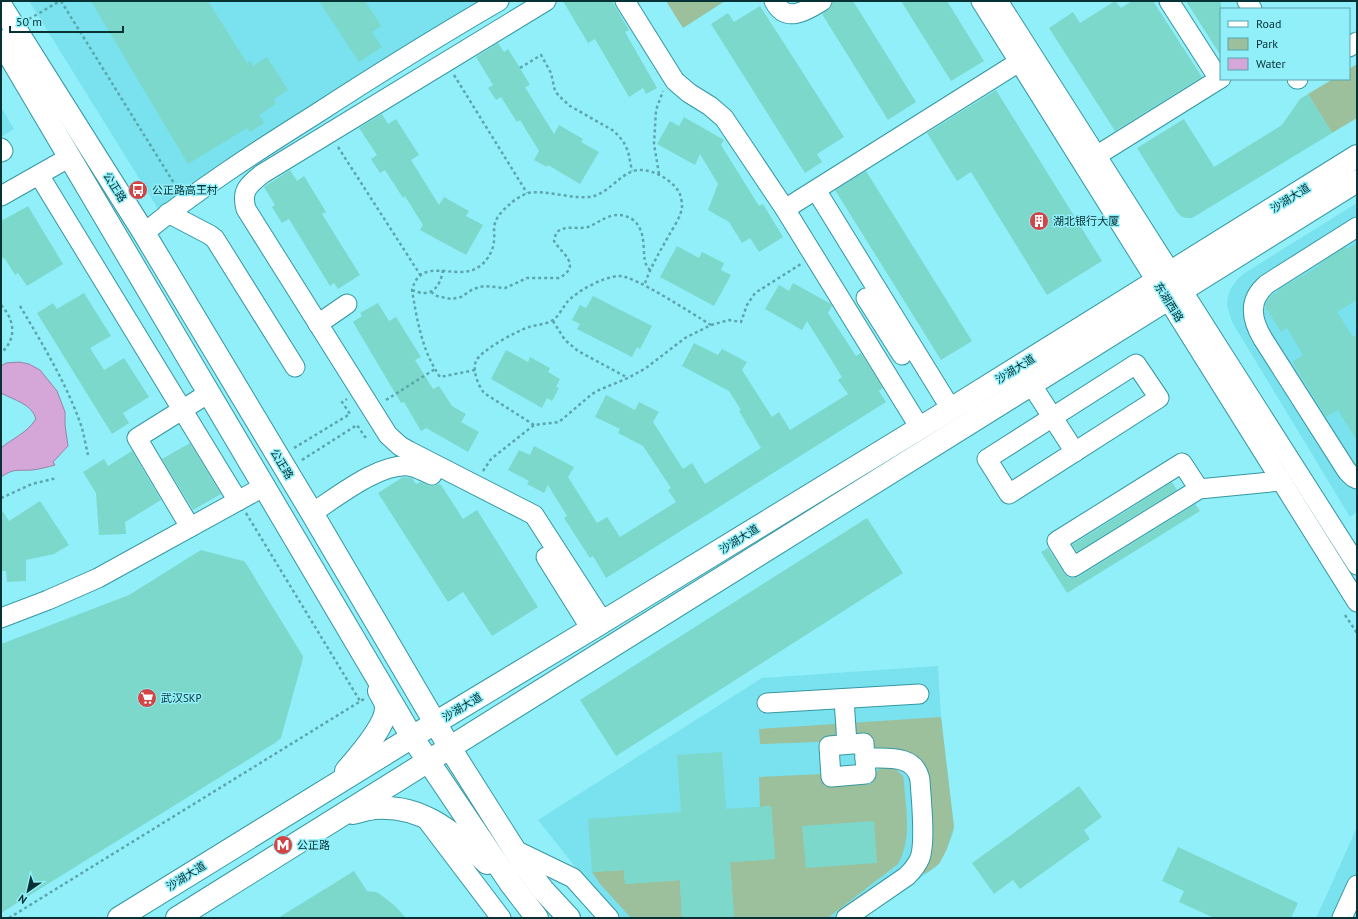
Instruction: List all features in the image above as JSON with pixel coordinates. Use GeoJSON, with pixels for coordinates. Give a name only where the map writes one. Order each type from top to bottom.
{"type":"FeatureCollection","features":[{"type":"Feature","properties":{"kind":"main road","name":"公正路"},"geometry":{"type":"LineString","coordinates":[[1,6],[8,34],[70,157],[412,737],[511,884],[537,918]]}},
{"type":"Feature","properties":{"kind":"main road","name":"公正路"},"geometry":{"type":"LineString","coordinates":[[8,34],[144,233],[312,513],[434,723],[513,849],[543,890],[570,918]]}},
{"type":"Feature","properties":{"kind":"main road","name":"沙湖大道"},"geometry":{"type":"LineString","coordinates":[[177,918],[429,762],[1031,384],[1169,286],[1357,156]]}},
{"type":"Feature","properties":{"kind":"main road","name":"沙湖大道"},"geometry":{"type":"LineString","coordinates":[[119,918],[434,723],[597,626],[951,409],[1357,181]]}},
{"type":"Feature","properties":{"kind":"main road"},"geometry":{"type":"LineString","coordinates":[[326,790],[346,771],[361,753],[376,732],[386,713],[385,701],[356,650],[356,642]]}},
{"type":"Feature","properties":{"kind":"main road"},"geometry":{"type":"LineString","coordinates":[[342,816],[374,808],[403,809],[424,816],[455,834],[511,884]]}},
{"type":"Feature","properties":{"kind":"street"},"geometry":{"type":"LineString","coordinates":[[144,233],[185,200],[256,152],[330,104],[499,1]]}},
{"type":"Feature","properties":{"kind":"street"},"geometry":{"type":"LineString","coordinates":[[546,1],[262,174],[248,187],[243,197],[246,209],[388,435],[409,451],[534,515],[597,626]]}},
{"type":"Feature","properties":{"kind":"street"},"geometry":{"type":"LineString","coordinates":[[625,1],[675,81],[724,118],[785,209],[920,428]]}},
{"type":"Feature","properties":{"kind":"street"},"geometry":{"type":"LineString","coordinates":[[774,1],[780,9],[786,13],[793,14],[800,14],[822,1]]}},
{"type":"Feature","properties":{"kind":"street","name":"东湖西路"},"geometry":{"type":"LineString","coordinates":[[981,1],[1019,62],[1357,566]]}},
{"type":"Feature","properties":{"kind":"street","name":"东湖西路"},"geometry":{"type":"LineString","coordinates":[[998,1],[1096,156],[1169,286],[1282,481],[1357,602]]}},
{"type":"Feature","properties":{"kind":"street"},"geometry":{"type":"LineString","coordinates":[[1096,156],[1220,78],[1169,1]]}},
{"type":"Feature","properties":{"kind":"street"},"geometry":{"type":"LineString","coordinates":[[785,209],[1019,62]]}},
{"type":"Feature","properties":{"kind":"street"},"geometry":{"type":"LineString","coordinates":[[1,148],[3,151],[1,152]]}},
{"type":"Feature","properties":{"kind":"street"},"geometry":{"type":"LineString","coordinates":[[1,196],[70,157]]}},
{"type":"Feature","properties":{"kind":"street"},"geometry":{"type":"LineString","coordinates":[[39,175],[238,501]]}},
{"type":"Feature","properties":{"kind":"street"},"geometry":{"type":"LineString","coordinates":[[816,190],[951,409]]}},
{"type":"Feature","properties":{"kind":"street"},"geometry":{"type":"LineString","coordinates":[[168,213],[215,239],[295,367]]}},
{"type":"Feature","properties":{"kind":"street"},"geometry":{"type":"LineString","coordinates":[[1357,227],[1267,284],[1257,295],[1253,310],[1256,328],[1347,471],[1357,479]]}},
{"type":"Feature","properties":{"kind":"street"},"geometry":{"type":"LineString","coordinates":[[866,298],[904,357],[915,351]]}},
{"type":"Feature","properties":{"kind":"street"},"geometry":{"type":"LineString","coordinates":[[318,324],[347,304]]}},
{"type":"Feature","properties":{"kind":"street"},"geometry":{"type":"LineString","coordinates":[[1136,364],[1159,398],[1009,494],[987,459],[1053,417],[1136,364]]}},
{"type":"Feature","properties":{"kind":"street"},"geometry":{"type":"LineString","coordinates":[[1031,384],[1075,452]]}},
{"type":"Feature","properties":{"kind":"street"},"geometry":{"type":"LineString","coordinates":[[190,527],[137,438],[209,393]]}},
{"type":"Feature","properties":{"kind":"street"},"geometry":{"type":"LineString","coordinates":[[1199,490],[1182,463],[1057,541],[1073,567],[1199,490],[1282,481]]}},
{"type":"Feature","properties":{"kind":"street"},"geometry":{"type":"LineString","coordinates":[[312,513],[378,472],[397,466],[415,467],[526,524],[597,626]]}},
{"type":"Feature","properties":{"kind":"street"},"geometry":{"type":"LineString","coordinates":[[1,618],[48,600],[98,578],[265,486]]}},
{"type":"Feature","properties":{"kind":"street"},"geometry":{"type":"LineString","coordinates":[[767,703],[919,694]]}},
{"type":"Feature","properties":{"kind":"street"},"geometry":{"type":"LineString","coordinates":[[844,699],[847,744]]}},
{"type":"Feature","properties":{"kind":"street"},"geometry":{"type":"LineString","coordinates":[[864,743],[865,758],[866,774],[831,777],[829,746],[864,743]]}},
{"type":"Feature","properties":{"kind":"street"},"geometry":{"type":"LineString","coordinates":[[846,918],[907,876],[915,868],[920,857],[923,842],[920,780],[918,771],[911,764],[902,760],[865,758]]}},
{"type":"Feature","properties":{"kind":"street"},"geometry":{"type":"LineString","coordinates":[[424,816],[501,918]]}},
{"type":"Feature","properties":{"kind":"street"},"geometry":{"type":"LineString","coordinates":[[513,849],[573,878],[609,918]]}},
{"type":"Feature","properties":{"kind":"street"},"geometry":{"type":"LineString","coordinates":[[1342,918],[1357,885]]}},
{"type":"Feature","properties":{"kind":"path"},"geometry":{"type":"LineString","coordinates":[[8,34],[61,1],[185,200]]}},
{"type":"Feature","properties":{"kind":"path"},"geometry":{"type":"LineString","coordinates":[[520,68],[542,55],[551,73],[555,91],[570,106],[603,123],[614,131],[623,141],[628,151],[632,170]]}},
{"type":"Feature","properties":{"kind":"path"},"geometry":{"type":"LineString","coordinates":[[446,62],[527,194]]}},
{"type":"Feature","properties":{"kind":"path"},"geometry":{"type":"LineString","coordinates":[[659,175],[654,144],[656,110],[663,91],[675,81]]}},
{"type":"Feature","properties":{"kind":"path"},"geometry":{"type":"LineString","coordinates":[[329,133],[421,276]]}},
{"type":"Feature","properties":{"kind":"path"},"geometry":{"type":"LineString","coordinates":[[475,370],[440,377],[434,369],[430,363],[420,331],[412,290],[414,283],[427,272],[443,270],[456,273],[467,272],[477,268],[485,262],[492,250],[494,242],[494,225],[498,216],[510,204],[527,194],[538,193],[581,197],[593,196],[608,189],[632,170],[641,170],[659,175],[674,186],[679,192],[682,206],[674,227],[650,270],[644,286]]}},
{"type":"Feature","properties":{"kind":"path"},"geometry":{"type":"LineString","coordinates":[[431,292],[437,296],[451,299],[461,298],[473,289],[484,286],[505,288],[527,278],[559,278],[567,271],[570,264],[568,257],[554,241],[554,236],[556,233],[563,228],[588,227],[610,216],[620,215],[631,219],[640,228],[646,265],[650,270]]}},
{"type":"Feature","properties":{"kind":"path"},"geometry":{"type":"LineString","coordinates":[[477,486],[482,472],[488,463],[534,425],[558,422],[599,390],[628,378],[646,368],[684,338],[711,325],[729,320],[741,322],[747,305],[755,293],[814,256]]}},
{"type":"Feature","properties":{"kind":"path"},"geometry":{"type":"LineString","coordinates":[[412,290],[421,294],[431,292],[439,284],[443,270]]}},
{"type":"Feature","properties":{"kind":"path"},"geometry":{"type":"LineString","coordinates":[[534,425],[484,393],[479,385],[475,370],[476,361],[480,356],[513,334],[553,320],[577,293],[592,285],[618,276],[628,277],[711,325]]}},
{"type":"Feature","properties":{"kind":"path"},"geometry":{"type":"LineString","coordinates":[[1,305],[8,313],[13,330],[11,341],[1,353]]}},
{"type":"Feature","properties":{"kind":"path"},"geometry":{"type":"LineString","coordinates":[[20,306],[54,365],[70,400],[82,428],[88,455]]}},
{"type":"Feature","properties":{"kind":"path"},"geometry":{"type":"LineString","coordinates":[[553,320],[565,340],[578,351],[628,378]]}},
{"type":"Feature","properties":{"kind":"path"},"geometry":{"type":"LineString","coordinates":[[395,394],[434,369]]}},
{"type":"Feature","properties":{"kind":"path"},"geometry":{"type":"LineString","coordinates":[[294,449],[350,414]]}},
{"type":"Feature","properties":{"kind":"path"},"geometry":{"type":"LineString","coordinates":[[301,461],[357,425]]}},
{"type":"Feature","properties":{"kind":"path"},"geometry":{"type":"LineString","coordinates":[[1,498],[32,484],[57,478]]}},
{"type":"Feature","properties":{"kind":"path"},"geometry":{"type":"LineString","coordinates":[[238,501],[360,701]]}},
{"type":"Feature","properties":{"kind":"path"},"geometry":{"type":"LineString","coordinates":[[9,918],[368,696]]}},
{"type":"Feature","properties":{"kind":"shaded area"},"geometry":{"type":"Polygon","coordinates":[[[29,1],[484,1],[160,212],[29,1]]]}},
{"type":"Feature","properties":{"kind":"shaded area"},"geometry":{"type":"Polygon","coordinates":[[[1,107],[14,129],[1,137],[1,107]]]}},
{"type":"Feature","properties":{"kind":"shaded area"},"geometry":{"type":"Polygon","coordinates":[[[1357,203],[1357,512],[1350,517],[1232,322],[1227,305],[1231,288],[1243,274],[1357,203]]]}},
{"type":"Feature","properties":{"kind":"shaded area"},"geometry":{"type":"Polygon","coordinates":[[[938,666],[941,717],[954,827],[953,834],[942,859],[936,867],[862,918],[620,918],[584,878],[538,820],[762,678],[938,666]]]}},
{"type":"Feature","properties":{"kind":"shaded area"},"geometry":{"type":"Polygon","coordinates":[[[1357,827],[1357,918],[1316,918],[1323,903],[1357,827]]]}},
{"type":"Feature","properties":{"kind":"green space"},"geometry":{"type":"Polygon","coordinates":[[[666,1],[725,1],[683,28],[666,1]]]}},
{"type":"Feature","properties":{"kind":"green space"},"geometry":{"type":"Polygon","coordinates":[[[1357,64],[1357,118],[1332,133],[1308,94],[1331,80],[1350,80],[1350,68],[1357,64]]]}},
{"type":"Feature","properties":{"kind":"green space"},"geometry":{"type":"Polygon","coordinates":[[[941,717],[954,827],[947,849],[939,864],[925,874],[920,868],[926,771],[872,752],[871,740],[760,744],[759,729],[941,717]]]}},
{"type":"Feature","properties":{"kind":"green space"},"geometry":{"type":"Polygon","coordinates":[[[882,766],[894,767],[903,776],[907,814],[907,835],[898,864],[828,918],[734,918],[730,862],[775,859],[771,806],[760,807],[759,777],[824,774],[824,786],[871,784],[875,773],[882,766]]]}},
{"type":"Feature","properties":{"kind":"green space"},"geometry":{"type":"Polygon","coordinates":[[[624,870],[625,884],[680,880],[682,918],[631,918],[601,885],[592,872],[624,870]]]}},
{"type":"Feature","properties":{"kind":"water"},"geometry":{"type":"Polygon","coordinates":[[[19,362],[29,364],[40,370],[57,391],[65,412],[68,446],[53,462],[55,465],[35,470],[16,470],[1,477],[1,448],[24,432],[36,419],[34,414],[27,406],[1,393],[1,366],[6,363],[19,362]]]}},
{"type":"Feature","properties":{"kind":"building"},"geometry":{"type":"Polygon","coordinates":[[[91,1],[208,1],[247,63],[250,61],[253,66],[267,57],[288,90],[274,99],[276,104],[259,115],[264,123],[250,132],[247,128],[188,164],[91,1]]]}},
{"type":"Feature","properties":{"kind":"building"},"geometry":{"type":"Polygon","coordinates":[[[319,1],[365,1],[381,26],[372,32],[382,47],[359,62],[319,1]]]}},
{"type":"Feature","properties":{"kind":"building"},"geometry":{"type":"Polygon","coordinates":[[[563,1],[612,1],[629,30],[625,32],[657,88],[646,94],[643,88],[629,97],[595,39],[588,43],[563,1]]]}},
{"type":"Feature","properties":{"kind":"building"},"geometry":{"type":"Polygon","coordinates":[[[833,1],[853,1],[916,102],[888,120],[822,14],[831,7],[833,1]]]}},
{"type":"Feature","properties":{"kind":"building"},"geometry":{"type":"Polygon","coordinates":[[[901,1],[947,1],[984,61],[951,81],[901,1]]]}},
{"type":"Feature","properties":{"kind":"building"},"geometry":{"type":"Polygon","coordinates":[[[1115,1],[1121,8],[1132,1],[1153,1],[1202,77],[1115,131],[1049,28],[1073,12],[1080,23],[1115,1]]]}},
{"type":"Feature","properties":{"kind":"building"},"geometry":{"type":"Polygon","coordinates":[[[1186,1],[1221,1],[1220,54],[1186,1]]]}},
{"type":"Feature","properties":{"kind":"building"},"geometry":{"type":"Polygon","coordinates":[[[760,6],[844,137],[817,154],[822,162],[805,173],[711,24],[728,13],[734,22],[760,6]]]}},
{"type":"Feature","properties":{"kind":"building"},"geometry":{"type":"Polygon","coordinates":[[[498,43],[504,52],[508,49],[520,68],[530,85],[525,87],[554,134],[559,125],[583,139],[581,142],[599,152],[580,184],[548,165],[547,167],[534,160],[539,151],[520,120],[517,122],[501,97],[496,100],[488,88],[493,85],[476,57],[498,43]]]}},
{"type":"Feature","properties":{"kind":"building","name":"湖北银行大厦"},"geometry":{"type":"Polygon","coordinates":[[[996,90],[1102,261],[1047,295],[971,172],[957,181],[927,133],[996,90]]]}},
{"type":"Feature","properties":{"kind":"building"},"geometry":{"type":"Polygon","coordinates":[[[1308,94],[1332,133],[1192,218],[1182,217],[1177,212],[1137,148],[1184,119],[1214,167],[1282,125],[1300,99],[1308,94]]]}},
{"type":"Feature","properties":{"kind":"building"},"geometry":{"type":"Polygon","coordinates":[[[382,114],[388,124],[396,119],[419,155],[411,160],[439,205],[444,197],[469,211],[466,216],[483,225],[466,255],[420,230],[423,225],[405,196],[403,198],[385,170],[380,173],[371,159],[377,155],[359,128],[382,114]]]}},
{"type":"Feature","properties":{"kind":"building"},"geometry":{"type":"Polygon","coordinates":[[[684,117],[724,140],[721,145],[759,206],[763,204],[783,237],[759,252],[750,238],[742,243],[729,222],[708,210],[718,184],[700,154],[695,165],[657,144],[670,121],[679,126],[684,117]]]}},
{"type":"Feature","properties":{"kind":"building"},"geometry":{"type":"Polygon","coordinates":[[[290,170],[297,181],[304,176],[326,212],[322,214],[360,275],[338,289],[334,283],[330,286],[289,219],[282,223],[272,207],[275,205],[264,187],[290,170]]]}},
{"type":"Feature","properties":{"kind":"building"},"geometry":{"type":"Polygon","coordinates":[[[866,171],[972,341],[941,360],[835,190],[866,171]]]}},
{"type":"Feature","properties":{"kind":"building"},"geometry":{"type":"Polygon","coordinates":[[[28,206],[63,264],[27,286],[18,273],[15,275],[5,259],[1,257],[1,221],[28,206]]]}},
{"type":"Feature","properties":{"kind":"building"},"geometry":{"type":"Polygon","coordinates":[[[1357,243],[1357,300],[1337,312],[1353,337],[1357,334],[1357,441],[1338,410],[1326,417],[1292,362],[1303,355],[1287,328],[1281,332],[1265,306],[1269,297],[1279,291],[1278,290],[1319,266],[1318,265],[1345,247],[1347,249],[1357,243]]]}},
{"type":"Feature","properties":{"kind":"building"},"geometry":{"type":"Polygon","coordinates":[[[677,246],[699,258],[702,252],[724,263],[721,270],[731,275],[714,306],[660,277],[677,246]]]}},
{"type":"Feature","properties":{"kind":"building"},"geometry":{"type":"Polygon","coordinates":[[[793,283],[831,304],[832,306],[828,313],[856,356],[861,353],[883,388],[879,391],[886,402],[606,578],[593,556],[590,558],[564,518],[567,516],[548,485],[544,493],[527,484],[529,481],[508,470],[519,450],[530,455],[534,446],[574,467],[568,477],[597,523],[607,517],[620,537],[676,502],[668,490],[671,488],[643,446],[618,433],[620,429],[595,417],[606,395],[635,410],[639,402],[659,412],[653,422],[683,469],[692,463],[705,484],[761,448],[729,391],[682,366],[694,343],[718,355],[722,349],[747,362],[742,370],[772,417],[779,412],[790,430],[848,394],[838,380],[842,377],[807,321],[802,330],[765,309],[779,285],[789,291],[793,283]]]}},
{"type":"Feature","properties":{"kind":"building"},"geometry":{"type":"Polygon","coordinates":[[[84,293],[111,336],[90,348],[104,370],[124,358],[149,397],[123,413],[129,423],[112,434],[37,313],[53,303],[57,309],[84,293]]]}},
{"type":"Feature","properties":{"kind":"building"},"geometry":{"type":"Polygon","coordinates":[[[593,296],[652,326],[640,349],[637,347],[632,357],[577,329],[580,324],[572,320],[580,305],[586,308],[593,296]]]}},
{"type":"Feature","properties":{"kind":"building"},"geometry":{"type":"Polygon","coordinates":[[[378,303],[389,321],[396,317],[421,357],[415,360],[433,389],[439,386],[452,406],[466,414],[461,422],[479,432],[468,452],[426,428],[421,431],[404,402],[401,403],[353,322],[362,316],[360,313],[378,303]]]}},
{"type":"Feature","properties":{"kind":"building"},"geometry":{"type":"Polygon","coordinates":[[[506,350],[528,362],[530,357],[550,368],[548,372],[560,379],[556,387],[559,388],[552,401],[547,398],[542,408],[491,379],[506,350]]]}},
{"type":"Feature","properties":{"kind":"building"},"geometry":{"type":"Polygon","coordinates":[[[190,443],[221,494],[193,510],[162,459],[190,443]]]}},
{"type":"Feature","properties":{"kind":"building"},"geometry":{"type":"Polygon","coordinates":[[[132,451],[161,500],[125,522],[126,534],[99,535],[96,493],[83,472],[104,459],[108,466],[132,451]]]}},
{"type":"Feature","properties":{"kind":"building"},"geometry":{"type":"Polygon","coordinates":[[[403,477],[412,478],[416,484],[420,482],[434,486],[438,484],[441,485],[463,519],[477,510],[538,607],[492,636],[463,592],[448,602],[378,493],[403,477]]]}},
{"type":"Feature","properties":{"kind":"building"},"geometry":{"type":"Polygon","coordinates":[[[1172,482],[1177,490],[1077,552],[1072,545],[1172,482]]]}},
{"type":"Feature","properties":{"kind":"building"},"geometry":{"type":"Polygon","coordinates":[[[40,501],[69,545],[54,554],[26,560],[26,581],[7,582],[6,571],[1,571],[1,509],[9,521],[40,501]]]}},
{"type":"Feature","properties":{"kind":"building"},"geometry":{"type":"Polygon","coordinates":[[[1195,504],[1200,511],[1067,593],[1041,552],[1048,548],[1068,577],[1078,577],[1195,504]]]}},
{"type":"Feature","properties":{"kind":"building"},"geometry":{"type":"Polygon","coordinates":[[[867,518],[903,573],[616,756],[580,700],[867,518]]]}},
{"type":"Feature","properties":{"kind":"building","name":"武汉SKP"},"geometry":{"type":"Polygon","coordinates":[[[201,550],[244,561],[303,657],[281,738],[1,913],[1,644],[129,595],[201,550]]]}},
{"type":"Feature","properties":{"kind":"building"},"geometry":{"type":"Polygon","coordinates":[[[722,752],[726,809],[771,806],[775,859],[730,862],[734,918],[682,918],[680,880],[625,884],[624,870],[592,872],[588,819],[681,812],[677,755],[722,752]]]}},
{"type":"Feature","properties":{"kind":"building"},"geometry":{"type":"Polygon","coordinates":[[[1079,786],[1102,817],[1084,830],[1090,839],[1020,889],[1013,880],[994,894],[972,863],[1079,786]]]}},
{"type":"Feature","properties":{"kind":"building"},"geometry":{"type":"Polygon","coordinates":[[[874,821],[877,863],[806,868],[802,826],[874,821]]]}},
{"type":"Feature","properties":{"kind":"building"},"geometry":{"type":"Polygon","coordinates":[[[1178,847],[1298,903],[1291,918],[1214,918],[1179,902],[1184,891],[1162,881],[1178,847]]]}},
{"type":"Feature","properties":{"kind":"building"},"geometry":{"type":"Polygon","coordinates":[[[354,871],[367,891],[376,892],[381,895],[395,906],[406,918],[278,918],[354,871]]]}},
{"type":"Feature","properties":{"kind":"place","name":"公正路高王村"},"geometry":{"type":"Point","coordinates":[138,190]}},
{"type":"Feature","properties":{"kind":"place","name":"湖北银行大厦"},"geometry":{"type":"Point","coordinates":[1039,221]}},
{"type":"Feature","properties":{"kind":"place","name":"武汉SKP"},"geometry":{"type":"Point","coordinates":[147,698]}},
{"type":"Feature","properties":{"kind":"place","name":"公正路"},"geometry":{"type":"Point","coordinates":[283,845]}}]}
